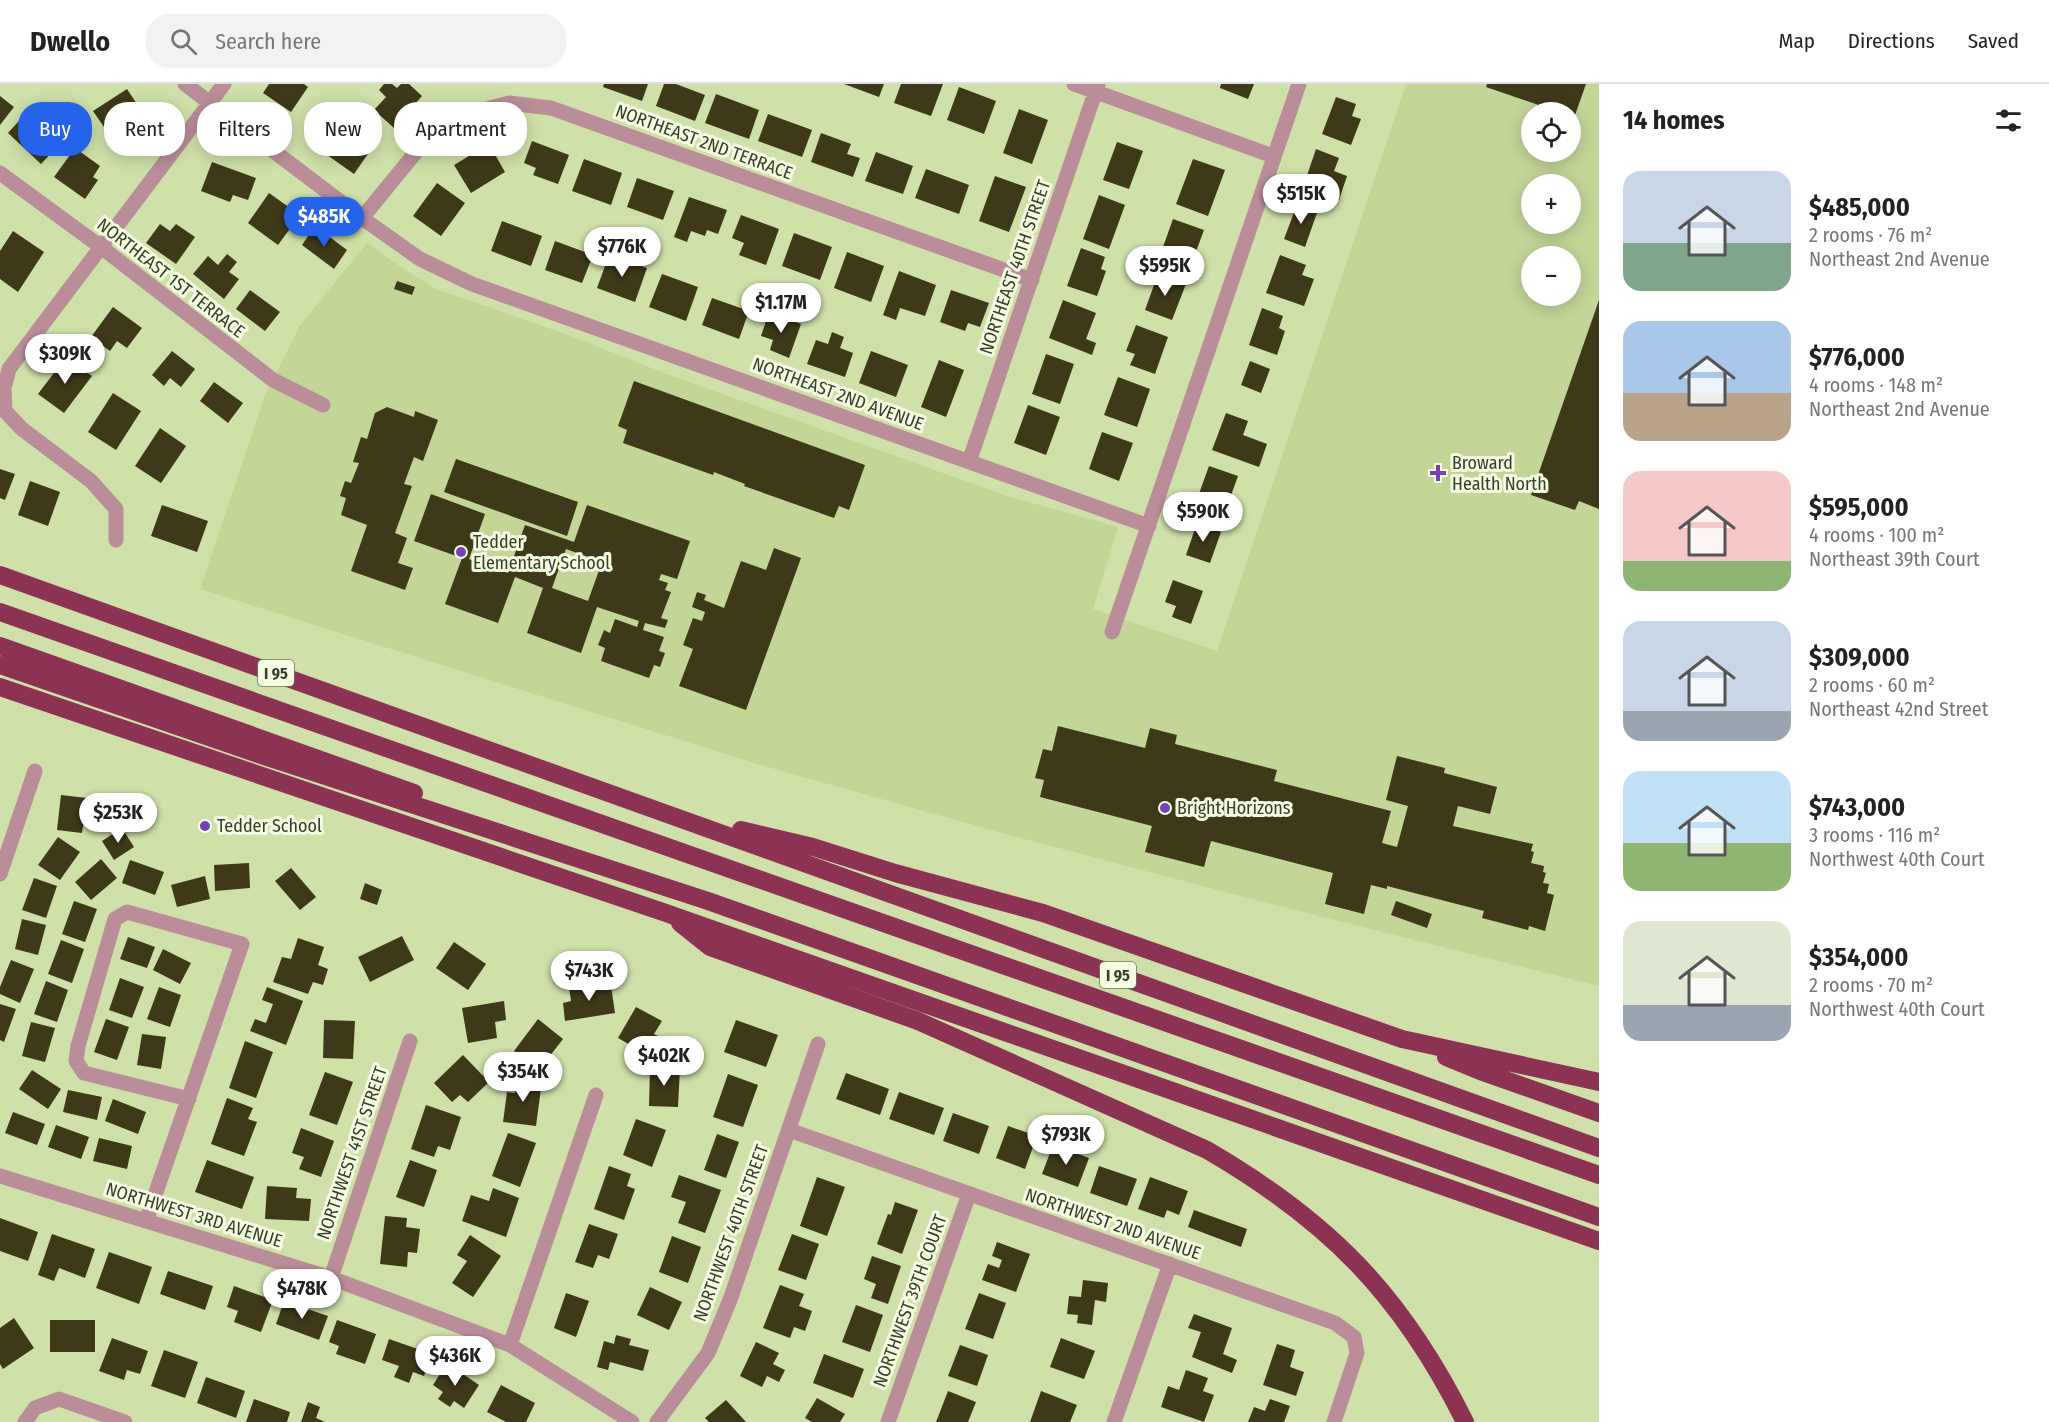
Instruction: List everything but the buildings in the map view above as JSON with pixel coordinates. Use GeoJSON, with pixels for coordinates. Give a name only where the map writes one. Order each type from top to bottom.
{"type":"FeatureCollection","features":[{"type":"Feature","properties":{"kind":"highway","name":"I 95"},"geometry":{"type":"LineString","coordinates":[[0,575],[1599,1148]]}},
{"type":"Feature","properties":{"kind":"highway"},"geometry":{"type":"LineString","coordinates":[[0,612],[1599,1175]]}},
{"type":"Feature","properties":{"kind":"highway"},"geometry":{"type":"LineString","coordinates":[[0,646],[635,871],[708,901]]}},
{"type":"Feature","properties":{"kind":"highway"},"geometry":{"type":"LineString","coordinates":[[0,665],[221,741],[708,901],[1599,1217]]}},
{"type":"Feature","properties":{"kind":"highway"},"geometry":{"type":"LineString","coordinates":[[0,687],[666,913],[1599,1241]]}},
{"type":"Feature","properties":{"kind":"highway"},"geometry":{"type":"LineString","coordinates":[[636,803],[813,847],[895,873],[1043,913],[1402,1039],[1480,1071],[1599,1113]]}},
{"type":"Feature","properties":{"kind":"highway"},"geometry":{"type":"LineString","coordinates":[[666,913],[710,947],[918,1022],[1207,1150],[1238,1168],[1329,1235],[1380,1288],[1405,1320],[1443,1379],[1465,1422]]}},
{"type":"Feature","properties":{"kind":"highway"},"geometry":{"type":"LineString","coordinates":[[1402,1039],[1599,1082]]}},
{"type":"Feature","properties":{"kind":"street","name":"NORTHEAST 2ND AVENUE"},"geometry":{"type":"LineString","coordinates":[[185,84],[208,102]]}},
{"type":"Feature","properties":{"kind":"street"},"geometry":{"type":"LineString","coordinates":[[211,102],[224,84]]}},
{"type":"Feature","properties":{"kind":"street"},"geometry":{"type":"LineString","coordinates":[[1074,84],[1097,88],[1273,156]]}},
{"type":"Feature","properties":{"kind":"street"},"geometry":{"type":"LineString","coordinates":[[1112,632],[1299,84]]}},
{"type":"Feature","properties":{"kind":"street","name":"NORTHEAST 40TH STREET"},"geometry":{"type":"LineString","coordinates":[[969,462],[1097,88]]}},
{"type":"Feature","properties":{"kind":"street","name":"NORTHEAST 2ND TERRACE"},"geometry":{"type":"LineString","coordinates":[[362,218],[425,141],[453,118],[509,103],[551,108],[1032,280]]}},
{"type":"Feature","properties":{"kind":"street"},"geometry":{"type":"LineString","coordinates":[[116,540],[116,509],[92,481],[22,429],[5,411],[4,388],[9,369],[197,121]]}},
{"type":"Feature","properties":{"kind":"street","name":"NORTHEAST 2ND AVENUE"},"geometry":{"type":"LineString","coordinates":[[279,156],[420,259],[472,284],[1149,526]]}},
{"type":"Feature","properties":{"kind":"street","name":"NORTHEAST 1ST TERRACE"},"geometry":{"type":"LineString","coordinates":[[0,173],[101,247],[273,380],[322,405]]}},
{"type":"Feature","properties":{"kind":"street"},"geometry":{"type":"LineString","coordinates":[[0,874],[35,771]]}},
{"type":"Feature","properties":{"kind":"street"},"geometry":{"type":"LineString","coordinates":[[146,1221],[189,1099],[242,944],[127,912],[115,919],[78,1046],[76,1061],[84,1073],[189,1099]]}},
{"type":"Feature","properties":{"kind":"street","name":"NORTHWEST 41ST STREET"},"geometry":{"type":"LineString","coordinates":[[331,1278],[410,1041]]}},
{"type":"Feature","properties":{"kind":"street","name":"NORTHWEST 40TH STREET"},"geometry":{"type":"LineString","coordinates":[[657,1422],[708,1353],[730,1300],[818,1044]]}},
{"type":"Feature","properties":{"kind":"street"},"geometry":{"type":"LineString","coordinates":[[510,1345],[596,1095]]}},
{"type":"Feature","properties":{"kind":"street","name":"NORTHWEST 2ND AVENUE"},"geometry":{"type":"LineString","coordinates":[[789,1130],[1335,1323],[1353,1337],[1357,1353],[1334,1422]]}},
{"type":"Feature","properties":{"kind":"street","name":"NORTHWEST 3RD AVENUE"},"geometry":{"type":"LineString","coordinates":[[0,1176],[331,1278],[510,1345],[632,1422]]}},
{"type":"Feature","properties":{"kind":"street","name":"NORTHWEST 39TH COURT"},"geometry":{"type":"LineString","coordinates":[[888,1422],[969,1194]]}},
{"type":"Feature","properties":{"kind":"street"},"geometry":{"type":"LineString","coordinates":[[1114,1422],[1170,1264]]}},
{"type":"Feature","properties":{"kind":"street"},"geometry":{"type":"LineString","coordinates":[[25,1422],[35,1408],[59,1399],[125,1422]]}},
{"type":"Feature","properties":{"kind":"shaded area"},"geometry":{"type":"Polygon","coordinates":[[[1406,84],[1599,84],[1599,986],[1252,899],[1002,833],[761,765],[200,589],[265,395],[299,327],[367,243],[436,289],[571,336],[664,373],[1007,496],[1118,527],[1093,609],[1217,651],[1406,84]]]}},
{"type":"Feature","properties":{"kind":"place","name":"Broward Health North"},"geometry":{"type":"Point","coordinates":[1438,473]}},
{"type":"Feature","properties":{"kind":"place","name":"Tedder Elementary School"},"geometry":{"type":"Point","coordinates":[461,552]}},
{"type":"Feature","properties":{"kind":"place","name":"Bright Horizons"},"geometry":{"type":"Point","coordinates":[1165,808]}},
{"type":"Feature","properties":{"kind":"place","name":"Tedder School"},"geometry":{"type":"Point","coordinates":[205,826]}}]}
